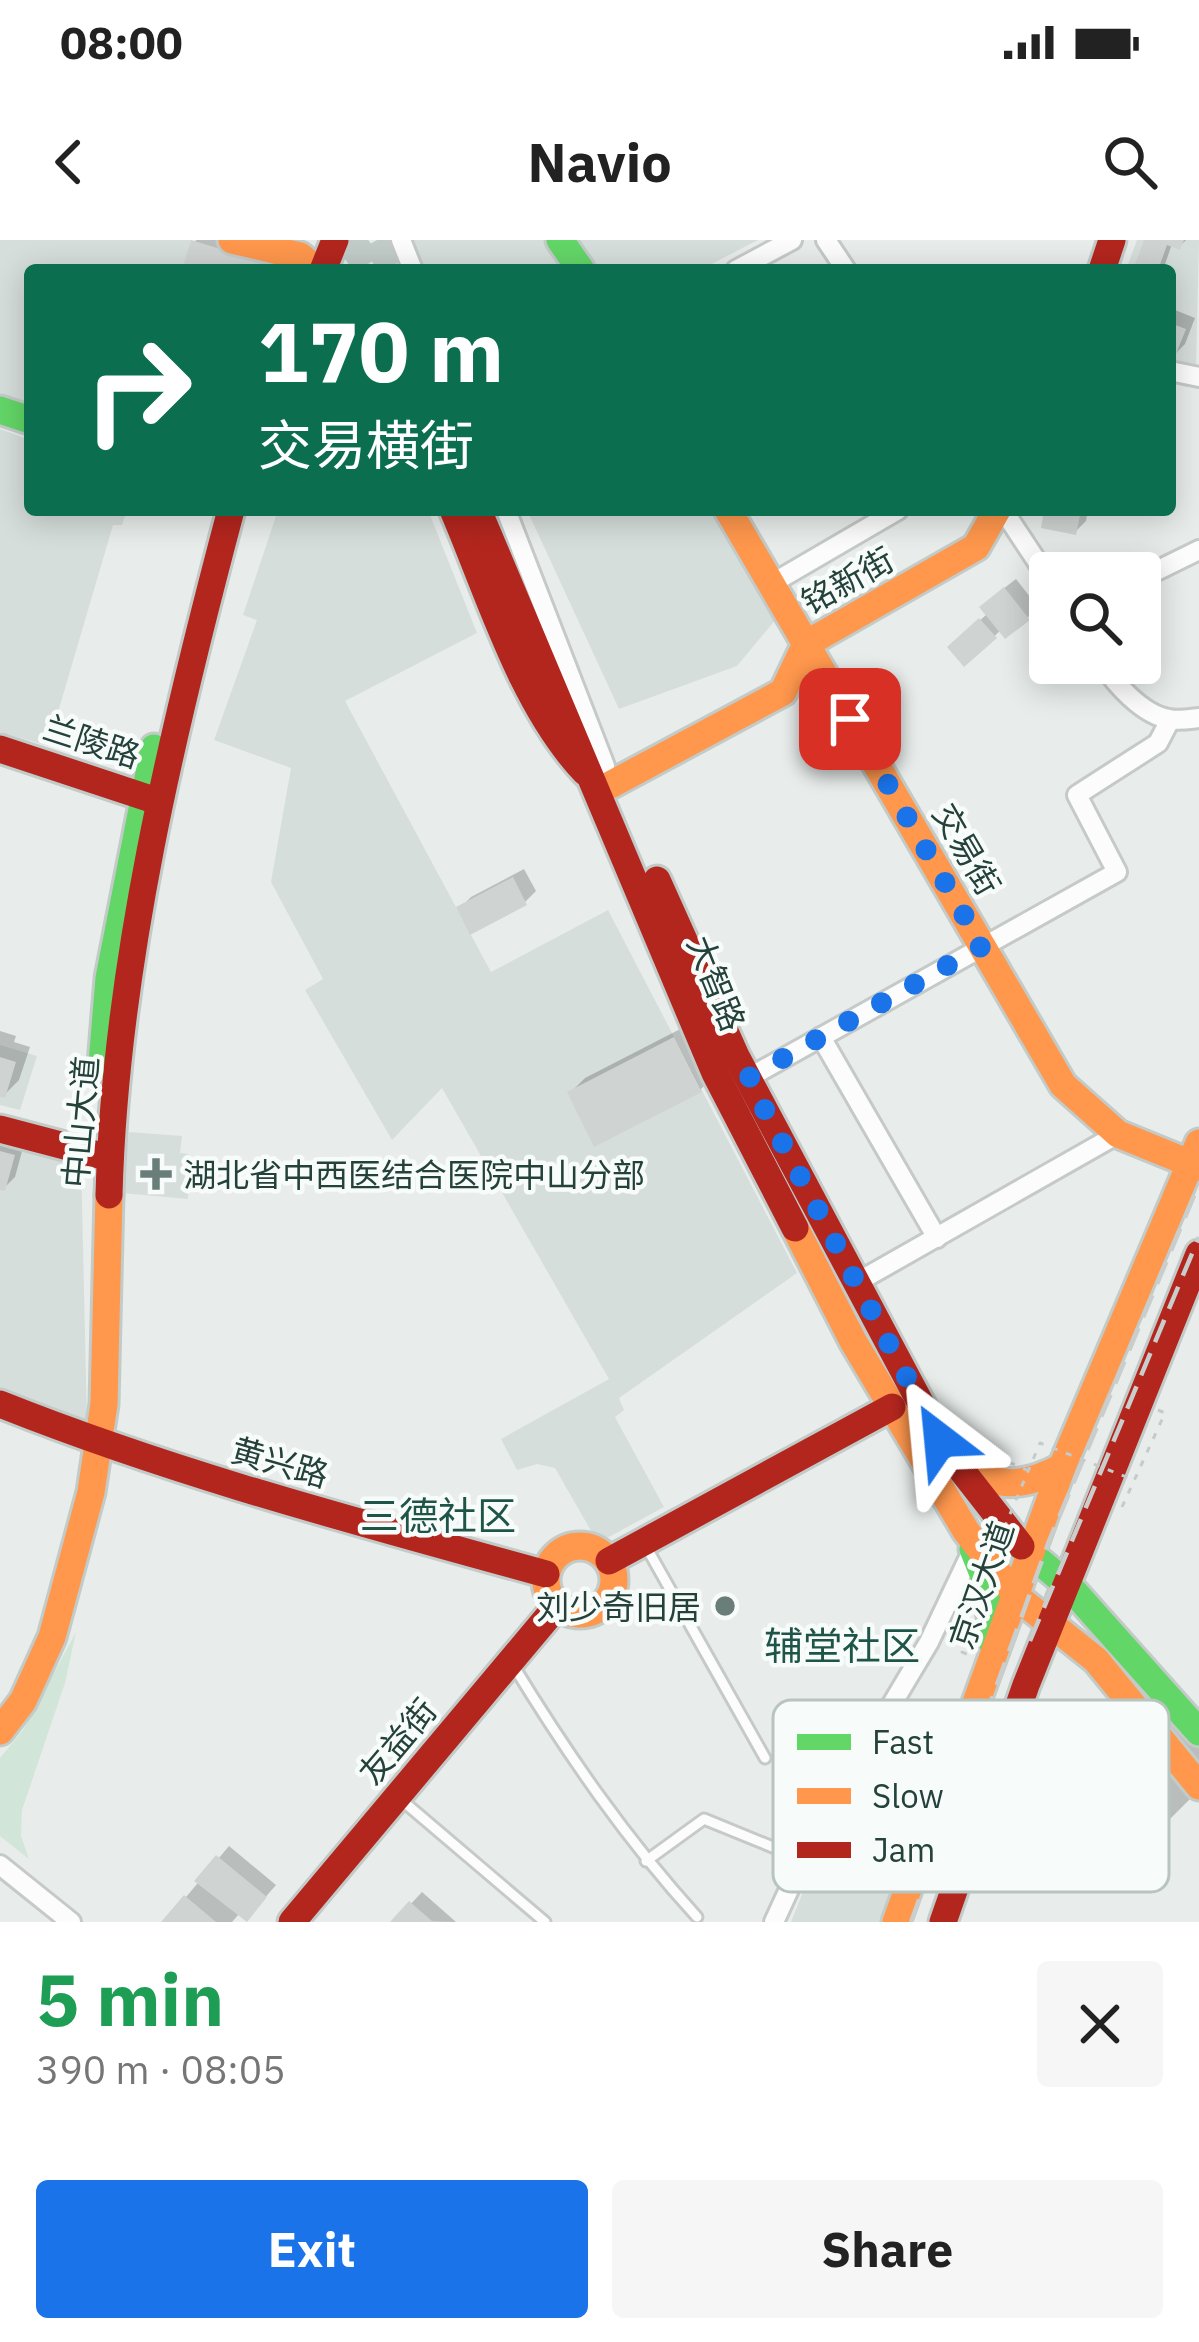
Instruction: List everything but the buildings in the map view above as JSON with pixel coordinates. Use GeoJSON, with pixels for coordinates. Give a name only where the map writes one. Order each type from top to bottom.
{"type":"FeatureCollection","features":[{"type":"Feature","properties":{"kind":"main road"},"geometry":{"type":"LineString","coordinates":[[232,240],[308,261],[335,240]]}},
{"type":"Feature","properties":{"kind":"main road","name":"中山大道"},"geometry":{"type":"LineString","coordinates":[[0,1700],[32,1642],[104,1403],[102,1157],[152,798],[210,516]]}},
{"type":"Feature","properties":{"kind":"main road","name":"中山大道"},"geometry":{"type":"LineString","coordinates":[[152,798],[229,516]]}},
{"type":"Feature","properties":{"kind":"main road","name":"大智路"},"geometry":{"type":"LineString","coordinates":[[456,516],[558,744],[604,777]]}},
{"type":"Feature","properties":{"kind":"main road","name":"大智路"},"geometry":{"type":"LineString","coordinates":[[481,516],[748,1078],[854,1284],[953,1438],[984,1504],[1030,1556],[1068,1585],[1135,1656]]}},
{"type":"Feature","properties":{"kind":"main road","name":"大智路"},"geometry":{"type":"LineString","coordinates":[[497,516],[604,777],[715,1073],[853,1341],[966,1531],[1017,1597],[1096,1660],[1129,1700]]}},
{"type":"Feature","properties":{"kind":"main road","name":"交易街"},"geometry":{"type":"LineString","coordinates":[[731,516],[1064,1085],[1118,1134],[1196,1158]]}},
{"type":"Feature","properties":{"kind":"main road","name":"铭新街"},"geometry":{"type":"LineString","coordinates":[[604,777],[783,692],[806,644],[976,547],[996,516]]}},
{"type":"Feature","properties":{"kind":"main road","name":"兰陵路"},"geometry":{"type":"LineString","coordinates":[[0,749],[152,798]]}},
{"type":"Feature","properties":{"kind":"main road"},"geometry":{"type":"LineString","coordinates":[[0,1129],[102,1157]]}},
{"type":"Feature","properties":{"kind":"main road","name":"京汉大道"},"geometry":{"type":"LineString","coordinates":[[979,1700],[1062,1467],[1196,1158]]}},
{"type":"Feature","properties":{"kind":"main road"},"geometry":{"type":"LineString","coordinates":[[1021,1700],[1199,1254]]}},
{"type":"Feature","properties":{"kind":"main road","name":"黄兴路"},"geometry":{"type":"LineString","coordinates":[[0,1404],[225,1485],[546,1574]]}},
{"type":"Feature","properties":{"kind":"main road"},"geometry":{"type":"LineString","coordinates":[[609,1561],[892,1407]]}},
{"type":"Feature","properties":{"kind":"main road"},"geometry":{"type":"LineString","coordinates":[[953,1438],[961,1466],[998,1486],[1026,1483],[1062,1467]]}},
{"type":"Feature","properties":{"kind":"main road","name":"中山大道"},"geometry":{"type":"LineString","coordinates":[[0,1731],[23,1701],[52,1637],[91,1492],[93,1440]]}},
{"type":"Feature","properties":{"kind":"main road"},"geometry":{"type":"LineString","coordinates":[[1091,1519],[1089,1576],[1108,1618],[1199,1732]]}},
{"type":"Feature","properties":{"kind":"main road"},"geometry":{"type":"LineString","coordinates":[[578,1546],[601,1552],[609,1561],[614,1588],[600,1608],[579,1615],[557,1606],[549,1597],[546,1574],[556,1555],[578,1546]]}},
{"type":"Feature","properties":{"kind":"main road"},"geometry":{"type":"LineString","coordinates":[[973,1549],[988,1589],[994,1631],[992,1665]]}},
{"type":"Feature","properties":{"kind":"main road","name":"友益街"},"geometry":{"type":"LineString","coordinates":[[292,1922],[557,1606]]}},
{"type":"Feature","properties":{"kind":"main road","name":"大智路"},"geometry":{"type":"LineString","coordinates":[[1169,1749],[1199,1786]]}},
{"type":"Feature","properties":{"kind":"main road","name":"京汉大道"},"geometry":{"type":"LineString","coordinates":[[896,1922],[907,1892]]}},
{"type":"Feature","properties":{"kind":"main road"},"geometry":{"type":"LineString","coordinates":[[943,1922],[954,1892]]}},
{"type":"Feature","properties":{"kind":"street"},"geometry":{"type":"LineString","coordinates":[[747,264],[792,240]]}},
{"type":"Feature","properties":{"kind":"street","name":"大智路"},"geometry":{"type":"LineString","coordinates":[[508,516],[604,777]]}},
{"type":"Feature","properties":{"kind":"street"},"geometry":{"type":"LineString","coordinates":[[771,584],[888,516]]}},
{"type":"Feature","properties":{"kind":"street"},"geometry":{"type":"LineString","coordinates":[[1004,516],[1030,552]]}},
{"type":"Feature","properties":{"kind":"street"},"geometry":{"type":"LineString","coordinates":[[1161,569],[1199,550]]}},
{"type":"Feature","properties":{"kind":"street"},"geometry":{"type":"LineString","coordinates":[[1117,684],[1155,714],[1170,720],[1199,718]]}},
{"type":"Feature","properties":{"kind":"street"},"geometry":{"type":"LineString","coordinates":[[748,1078],[1117,872],[1077,795],[1158,743],[1170,720]]}},
{"type":"Feature","properties":{"kind":"street"},"geometry":{"type":"LineString","coordinates":[[821,1037],[937,1238]]}},
{"type":"Feature","properties":{"kind":"street"},"geometry":{"type":"LineString","coordinates":[[854,1284],[1118,1134]]}},
{"type":"Feature","properties":{"kind":"street"},"geometry":{"type":"LineString","coordinates":[[895,1700],[973,1549]]}},
{"type":"Feature","properties":{"kind":"street"},"geometry":{"type":"LineString","coordinates":[[0,1865],[48,1915],[71,1922]]}},
{"type":"Feature","properties":{"kind":"street"},"geometry":{"type":"LineString","coordinates":[[774,1922],[787,1892]]}},
{"type":"Feature","properties":{"kind":"lane"},"geometry":{"type":"LineString","coordinates":[[644,1541],[765,1758]]}},
{"type":"Feature","properties":{"kind":"lane"},"geometry":{"type":"LineString","coordinates":[[511,1661],[561,1743],[646,1861],[697,1917]]}},
{"type":"Feature","properties":{"kind":"lane"},"geometry":{"type":"LineString","coordinates":[[397,1797],[545,1922]]}},
{"type":"Feature","properties":{"kind":"lane"},"geometry":{"type":"LineString","coordinates":[[646,1861],[704,1819],[773,1847]]}},
{"type":"Feature","properties":{"kind":"path"},"geometry":{"type":"LineString","coordinates":[[1121,1510],[1165,1413]]}},
{"type":"Feature","properties":{"kind":"path"},"geometry":{"type":"LineString","coordinates":[[953,1438],[1029,1470]]}},
{"type":"Feature","properties":{"kind":"path"},"geometry":{"type":"LineString","coordinates":[[975,1597],[1040,1443],[1134,1480]]}},
{"type":"Feature","properties":{"kind":"shaded area"},"geometry":{"type":"Polygon","coordinates":[[[0,240],[190,240],[263,262],[24,264],[24,405],[0,397],[0,240]]]}},
{"type":"Feature","properties":{"kind":"shaded area"},"geometry":{"type":"Polygon","coordinates":[[[411,240],[758,240],[712,264],[421,264],[411,240]]]}},
{"type":"Feature","properties":{"kind":"shaded area"},"geometry":{"type":"Polygon","coordinates":[[[1137,240],[1199,240],[1196,369],[1176,365],[1176,264],[1128,264],[1137,240]]]}},
{"type":"Feature","properties":{"kind":"shaded area"},"geometry":{"type":"Polygon","coordinates":[[[0,429],[24,438],[24,516],[125,516],[122,525],[113,525],[48,746],[0,732],[0,429]]]}},
{"type":"Feature","properties":{"kind":"shaded area"},"geometry":{"type":"Polygon","coordinates":[[[276,516],[430,516],[477,633],[345,701],[491,972],[608,910],[797,1273],[619,1398],[624,1410],[615,1417],[664,1507],[598,1543],[555,1468],[537,1464],[517,1470],[501,1439],[609,1379],[442,1088],[392,1140],[305,990],[323,979],[271,882],[291,768],[214,740],[257,620],[243,615],[276,516]]]}},
{"type":"Feature","properties":{"kind":"shaded area"},"geometry":{"type":"Polygon","coordinates":[[[530,516],[718,516],[777,618],[737,666],[619,709],[530,516]]]}},
{"type":"Feature","properties":{"kind":"shaded area"},"geometry":{"type":"Polygon","coordinates":[[[0,1045],[37,1056],[20,1110],[0,1105],[0,1045]]]}},
{"type":"Feature","properties":{"kind":"shaded area","name":"湖北省中西医结合医院中山分部"},"geometry":{"type":"Polygon","coordinates":[[[129,1132],[182,1136],[180,1153],[188,1154],[188,1199],[121,1193],[129,1132]]]}},
{"type":"Feature","properties":{"kind":"shaded area"},"geometry":{"type":"Polygon","coordinates":[[[0,1137],[81,1160],[87,1420],[0,1392],[0,1137]]]}},
{"type":"Feature","properties":{"kind":"shaded area"},"geometry":{"type":"Polygon","coordinates":[[[803,1892],[891,1894],[880,1922],[791,1922],[803,1892]]]}},
{"type":"Feature","properties":{"kind":"green space"},"geometry":{"type":"Polygon","coordinates":[[[76,1632],[65,1683],[22,1810],[21,1836],[29,1859],[0,1836],[0,1758],[23,1730],[76,1632]]]}},
{"type":"Feature","properties":{"kind":"tunnel"},"geometry":{"type":"LineString","coordinates":[[350,240],[367,264]]}},
{"type":"Feature","properties":{"kind":"tunnel"},"geometry":{"type":"LineString","coordinates":[[377,240],[391,264]]}},
{"type":"Feature","properties":{"kind":"railway"},"geometry":{"type":"LineString","coordinates":[[991,1700],[1049,1541],[1199,1184]]}},
{"type":"Feature","properties":{"kind":"railway"},"geometry":{"type":"LineString","coordinates":[[1030,1641],[1199,1237]]}},
{"type":"Feature","properties":{"kind":"railway"},"geometry":{"type":"LineString","coordinates":[[911,1922],[922,1892]]}},
{"type":"Feature","properties":{"kind":"traffic: fast"},"geometry":{"type":"LineString","coordinates":[[560,240],[577,264]]}},
{"type":"Feature","properties":{"kind":"traffic: fast"},"geometry":{"type":"LineString","coordinates":[[0,410],[24,418]]}},
{"type":"Feature","properties":{"kind":"traffic: fast"},"geometry":{"type":"LineString","coordinates":[[102,1064],[109,978],[154,748]]}},
{"type":"Feature","properties":{"kind":"traffic: fast"},"geometry":{"type":"LineString","coordinates":[[1021,1546],[1068,1585],[1199,1732]]}},
{"type":"Feature","properties":{"kind":"traffic: fast"},"geometry":{"type":"LineString","coordinates":[[973,1549],[989,1589],[993,1644]]}},
{"type":"Feature","properties":{"kind":"traffic: slow"},"geometry":{"type":"LineString","coordinates":[[232,240],[300,256],[310,264]]}},
{"type":"Feature","properties":{"kind":"traffic: slow"},"geometry":{"type":"LineString","coordinates":[[731,516],[1063,1085],[1118,1134],[1199,1167]]}},
{"type":"Feature","properties":{"kind":"traffic: slow"},"geometry":{"type":"LineString","coordinates":[[610,785],[783,692],[806,644],[976,547],[994,516]]}},
{"type":"Feature","properties":{"kind":"traffic: slow"},"geometry":{"type":"LineString","coordinates":[[977,1700],[1062,1467],[1199,1143]]}},
{"type":"Feature","properties":{"kind":"traffic: slow"},"geometry":{"type":"LineString","coordinates":[[0,1731],[23,1701],[52,1637],[91,1492],[104,1404],[109,1195]]}},
{"type":"Feature","properties":{"kind":"traffic: slow"},"geometry":{"type":"LineString","coordinates":[[795,1228],[853,1341],[966,1531],[1017,1597],[1096,1660],[1129,1700]]}},
{"type":"Feature","properties":{"kind":"traffic: slow"},"geometry":{"type":"LineString","coordinates":[[962,1466],[988,1479],[1012,1483],[1062,1467]]}},
{"type":"Feature","properties":{"kind":"traffic: slow"},"geometry":{"type":"LineString","coordinates":[[580,1546],[604,1556],[614,1580],[604,1604],[580,1614],[556,1604],[546,1580],[556,1556],[580,1546]]}},
{"type":"Feature","properties":{"kind":"traffic: slow"},"geometry":{"type":"LineString","coordinates":[[1169,1749],[1199,1786]]}},
{"type":"Feature","properties":{"kind":"traffic: slow"},"geometry":{"type":"LineString","coordinates":[[896,1922],[907,1892]]}},
{"type":"Feature","properties":{"kind":"traffic: jam"},"geometry":{"type":"LineString","coordinates":[[325,264],[335,240]]}},
{"type":"Feature","properties":{"kind":"traffic: jam"},"geometry":{"type":"LineString","coordinates":[[1104,264],[1112,240]]}},
{"type":"Feature","properties":{"kind":"traffic: jam"},"geometry":{"type":"LineString","coordinates":[[109,1195],[122,1023],[150,849],[229,516]]}},
{"type":"Feature","properties":{"kind":"traffic: jam"},"geometry":{"type":"LineString","coordinates":[[455,516],[525,682],[585,772]]}},
{"type":"Feature","properties":{"kind":"traffic: jam"},"geometry":{"type":"LineString","coordinates":[[481,516],[715,1073],[795,1228]]}},
{"type":"Feature","properties":{"kind":"traffic: jam"},"geometry":{"type":"LineString","coordinates":[[0,749],[157,801]]}},
{"type":"Feature","properties":{"kind":"traffic: jam"},"geometry":{"type":"LineString","coordinates":[[657,880],[736,1056],[945,1449],[1021,1546]]}},
{"type":"Feature","properties":{"kind":"traffic: jam"},"geometry":{"type":"LineString","coordinates":[[0,1129],[110,1158]]}},
{"type":"Feature","properties":{"kind":"traffic: jam"},"geometry":{"type":"LineString","coordinates":[[1021,1700],[1199,1254]]}},
{"type":"Feature","properties":{"kind":"traffic: jam"},"geometry":{"type":"LineString","coordinates":[[0,1404],[202,1476],[546,1574]]}},
{"type":"Feature","properties":{"kind":"traffic: jam"},"geometry":{"type":"LineString","coordinates":[[609,1561],[892,1407]]}},
{"type":"Feature","properties":{"kind":"traffic: jam"},"geometry":{"type":"LineString","coordinates":[[292,1922],[557,1606]]}},
{"type":"Feature","properties":{"kind":"traffic: jam"},"geometry":{"type":"LineString","coordinates":[[943,1922],[954,1892]]}},
{"type":"Feature","properties":{"kind":"place","name":"湖北省中西医结合医院中山分部"},"geometry":{"type":"Point","coordinates":[156,1174]}},
{"type":"Feature","properties":{"kind":"place","name":"刘少奇旧居"},"geometry":{"type":"Point","coordinates":[725,1606]}},
{"type":"Feature","properties":{"kind":"district","name":"三德社区"},"geometry":{"type":"Point","coordinates":[438,1515]}},
{"type":"Feature","properties":{"kind":"district","name":"辅堂社区"},"geometry":{"type":"Point","coordinates":[842,1645]}},
{"type":"Feature","properties":{"kind":"route"},"geometry":{"type":"LineString","coordinates":[[850,719],[982,946],[748,1078],[940,1440]]}}]}
